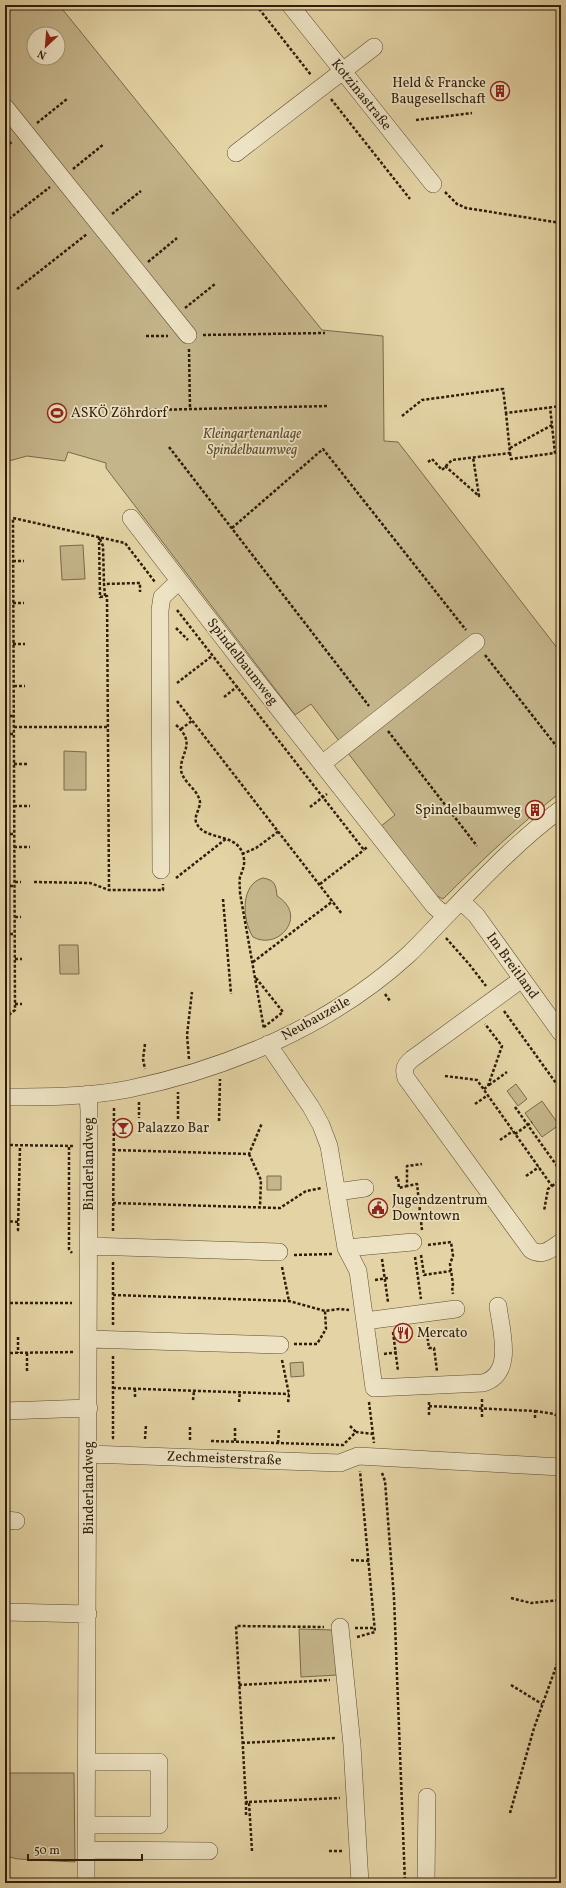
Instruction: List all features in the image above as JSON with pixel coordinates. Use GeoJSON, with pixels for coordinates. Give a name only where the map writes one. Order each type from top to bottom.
{"type":"FeatureCollection","features":[{"type":"Feature","properties":{"kind":"street","name":"Kotzinastraße"},"geometry":{"type":"LineString","coordinates":[[290,5],[433,184]]}},
{"type":"Feature","properties":{"kind":"street"},"geometry":{"type":"LineString","coordinates":[[236,153],[374,47]]}},
{"type":"Feature","properties":{"kind":"street"},"geometry":{"type":"LineString","coordinates":[[5,107],[188,335]]}},
{"type":"Feature","properties":{"kind":"street","name":"Spindelbaumweg"},"geometry":{"type":"LineString","coordinates":[[131,518],[227,644],[434,906],[446,916]]}},
{"type":"Feature","properties":{"kind":"street"},"geometry":{"type":"LineString","coordinates":[[167,879],[160,721],[164,690],[160,610],[162,597],[164,594],[180,581]]}},
{"type":"Feature","properties":{"kind":"street"},"geometry":{"type":"LineString","coordinates":[[322,764],[476,642]]}},
{"type":"Feature","properties":{"kind":"street","name":"Neubauzeile"},"geometry":{"type":"LineString","coordinates":[[5,1097],[88,1094],[127,1089],[212,1066],[267,1038],[310,1025],[353,999],[383,977],[409,954],[486,875],[561,808]]}},
{"type":"Feature","properties":{"kind":"street","name":"Im Breitland"},"geometry":{"type":"LineString","coordinates":[[461,901],[476,915],[560,1030]]}},
{"type":"Feature","properties":{"kind":"street"},"geometry":{"type":"LineString","coordinates":[[522,979],[407,1063],[404,1072],[406,1078],[531,1250],[542,1254],[549,1251],[561,1242]]}},
{"type":"Feature","properties":{"kind":"street"},"geometry":{"type":"LineString","coordinates":[[267,1038],[321,1125],[329,1146],[332,1190],[342,1251],[358,1271],[359,1316],[374,1384],[483,1383],[490,1381],[501,1367],[504,1358],[498,1306]]}},
{"type":"Feature","properties":{"kind":"street","name":"Binderlandweg"},"geometry":{"type":"LineString","coordinates":[[86,1883],[89,1408],[85,1346],[89,1246],[88,1094]]}},
{"type":"Feature","properties":{"kind":"street"},"geometry":{"type":"LineString","coordinates":[[332,1190],[365,1188]]}},
{"type":"Feature","properties":{"kind":"street"},"geometry":{"type":"LineString","coordinates":[[342,1251],[418,1240]]}},
{"type":"Feature","properties":{"kind":"street"},"geometry":{"type":"LineString","coordinates":[[89,1246],[279,1254]]}},
{"type":"Feature","properties":{"kind":"street"},"geometry":{"type":"LineString","coordinates":[[359,1316],[455,1309]]}},
{"type":"Feature","properties":{"kind":"street"},"geometry":{"type":"LineString","coordinates":[[85,1346],[280,1345]]}},
{"type":"Feature","properties":{"kind":"street"},"geometry":{"type":"LineString","coordinates":[[5,1411],[89,1408]]}},
{"type":"Feature","properties":{"kind":"street","name":"Zechmeisterstraße"},"geometry":{"type":"LineString","coordinates":[[89,1454],[340,1464],[358,1456]]}},
{"type":"Feature","properties":{"kind":"street"},"geometry":{"type":"LineString","coordinates":[[358,1456],[561,1467]]}},
{"type":"Feature","properties":{"kind":"street"},"geometry":{"type":"LineString","coordinates":[[5,1612],[88,1614]]}},
{"type":"Feature","properties":{"kind":"street"},"geometry":{"type":"LineString","coordinates":[[340,1634],[352,1738],[360,1883]]}},
{"type":"Feature","properties":{"kind":"street"},"geometry":{"type":"LineString","coordinates":[[87,1762],[159,1762],[159,1825],[87,1825]]}},
{"type":"Feature","properties":{"kind":"street"},"geometry":{"type":"LineString","coordinates":[[426,1883],[427,1797]]}},
{"type":"Feature","properties":{"kind":"street"},"geometry":{"type":"LineString","coordinates":[[87,1850],[209,1850]]}},
{"type":"Feature","properties":{"kind":"path"},"geometry":{"type":"LineString","coordinates":[[256,5],[410,199]]}},
{"type":"Feature","properties":{"kind":"path"},"geometry":{"type":"LineString","coordinates":[[416,120],[472,113]]}},
{"type":"Feature","properties":{"kind":"path"},"geometry":{"type":"LineString","coordinates":[[433,184],[466,208],[561,224]]}},
{"type":"Feature","properties":{"kind":"path"},"geometry":{"type":"LineString","coordinates":[[17,289],[141,191]]}},
{"type":"Feature","properties":{"kind":"path"},"geometry":{"type":"LineString","coordinates":[[136,271],[178,238]]}},
{"type":"Feature","properties":{"kind":"path"},"geometry":{"type":"LineString","coordinates":[[174,317],[215,284]]}},
{"type":"Feature","properties":{"kind":"path"},"geometry":{"type":"LineString","coordinates":[[146,336],[325,333]]}},
{"type":"Feature","properties":{"kind":"path"},"geometry":{"type":"LineString","coordinates":[[188,335],[190,409]]}},
{"type":"Feature","properties":{"kind":"path"},"geometry":{"type":"LineString","coordinates":[[402,416],[422,400],[503,389],[511,459],[556,453],[550,407]]}},
{"type":"Feature","properties":{"kind":"path"},"geometry":{"type":"LineString","coordinates":[[149,410],[330,406]]}},
{"type":"Feature","properties":{"kind":"path"},"geometry":{"type":"LineString","coordinates":[[506,413],[561,406]]}},
{"type":"Feature","properties":{"kind":"path"},"geometry":{"type":"LineString","coordinates":[[510,448],[552,426]]}},
{"type":"Feature","properties":{"kind":"path"},"geometry":{"type":"LineString","coordinates":[[169,447],[477,846]]}},
{"type":"Feature","properties":{"kind":"path"},"geometry":{"type":"LineString","coordinates":[[232,528],[323,449],[561,752]]}},
{"type":"Feature","properties":{"kind":"path"},"geometry":{"type":"LineString","coordinates":[[428,462],[432,460],[442,470],[452,460],[510,453]]}},
{"type":"Feature","properties":{"kind":"path"},"geometry":{"type":"LineString","coordinates":[[445,466],[479,496],[473,457]]}},
{"type":"Feature","properties":{"kind":"path"},"geometry":{"type":"LineString","coordinates":[[5,1018],[15,1010],[13,518],[125,543],[364,850]]}},
{"type":"Feature","properties":{"kind":"path"},"geometry":{"type":"LineString","coordinates":[[99,537],[103,546],[104,584],[105,596],[107,596],[109,890]]}},
{"type":"Feature","properties":{"kind":"path"},"geometry":{"type":"LineString","coordinates":[[99,537],[100,597],[105,596]]}},
{"type":"Feature","properties":{"kind":"path"},"geometry":{"type":"LineString","coordinates":[[13,561],[24,561]]}},
{"type":"Feature","properties":{"kind":"path"},"geometry":{"type":"LineString","coordinates":[[104,584],[140,584],[140,592]]}},
{"type":"Feature","properties":{"kind":"path"},"geometry":{"type":"LineString","coordinates":[[13,603],[24,603]]}},
{"type":"Feature","properties":{"kind":"path"},"geometry":{"type":"LineString","coordinates":[[13,644],[25,644]]}},
{"type":"Feature","properties":{"kind":"path"},"geometry":{"type":"LineString","coordinates":[[227,644],[164,690],[193,720],[342,914]]}},
{"type":"Feature","properties":{"kind":"path"},"geometry":{"type":"LineString","coordinates":[[224,697],[252,676]]}},
{"type":"Feature","properties":{"kind":"path"},"geometry":{"type":"LineString","coordinates":[[14,686],[25,686]]}},
{"type":"Feature","properties":{"kind":"path"},"geometry":{"type":"LineString","coordinates":[[5,716],[14,716]]}},
{"type":"Feature","properties":{"kind":"path"},"geometry":{"type":"LineString","coordinates":[[180,729],[193,720]]}},
{"type":"Feature","properties":{"kind":"path"},"geometry":{"type":"LineString","coordinates":[[160,721],[171,722],[180,729],[186,744],[181,770],[183,776],[199,798],[200,804],[196,817],[196,823],[206,833],[227,838],[235,844],[245,860],[240,883],[240,893],[267,1038]]}},
{"type":"Feature","properties":{"kind":"path"},"geometry":{"type":"LineString","coordinates":[[14,727],[108,727]]}},
{"type":"Feature","properties":{"kind":"path"},"geometry":{"type":"LineString","coordinates":[[5,734],[14,734]]}},
{"type":"Feature","properties":{"kind":"path"},"geometry":{"type":"LineString","coordinates":[[14,764],[30,764]]}},
{"type":"Feature","properties":{"kind":"path"},"geometry":{"type":"LineString","coordinates":[[310,807],[339,785]]}},
{"type":"Feature","properties":{"kind":"path"},"geometry":{"type":"LineString","coordinates":[[14,806],[30,806]]}},
{"type":"Feature","properties":{"kind":"path"},"geometry":{"type":"LineString","coordinates":[[242,854],[256,848],[279,831]]}},
{"type":"Feature","properties":{"kind":"path"},"geometry":{"type":"LineString","coordinates":[[5,834],[14,834]]}},
{"type":"Feature","properties":{"kind":"path"},"geometry":{"type":"LineString","coordinates":[[167,879],[227,838]]}},
{"type":"Feature","properties":{"kind":"path"},"geometry":{"type":"LineString","coordinates":[[319,884],[372,843]]}},
{"type":"Feature","properties":{"kind":"path"},"geometry":{"type":"LineString","coordinates":[[14,847],[30,847]]}},
{"type":"Feature","properties":{"kind":"path"},"geometry":{"type":"LineString","coordinates":[[15,882],[21,882]]}},
{"type":"Feature","properties":{"kind":"path"},"geometry":{"type":"LineString","coordinates":[[34,882],[90,883],[109,890],[163,890]]}},
{"type":"Feature","properties":{"kind":"path"},"geometry":{"type":"LineString","coordinates":[[5,886],[15,886]]}},
{"type":"Feature","properties":{"kind":"path"},"geometry":{"type":"LineString","coordinates":[[223,899],[231,994]]}},
{"type":"Feature","properties":{"kind":"path"},"geometry":{"type":"LineString","coordinates":[[252,962],[332,901]]}},
{"type":"Feature","properties":{"kind":"path"},"geometry":{"type":"LineString","coordinates":[[15,917],[21,917]]}},
{"type":"Feature","properties":{"kind":"path"},"geometry":{"type":"LineString","coordinates":[[5,934],[15,934]]}},
{"type":"Feature","properties":{"kind":"path"},"geometry":{"type":"LineString","coordinates":[[15,959],[22,959]]}},
{"type":"Feature","properties":{"kind":"path"},"geometry":{"type":"LineString","coordinates":[[255,978],[283,1012],[264,1027]]}},
{"type":"Feature","properties":{"kind":"path"},"geometry":{"type":"LineString","coordinates":[[192,992],[187,1034],[189,1061],[196,1059]]}},
{"type":"Feature","properties":{"kind":"path"},"geometry":{"type":"LineString","coordinates":[[383,992],[390,1001]]}},
{"type":"Feature","properties":{"kind":"path"},"geometry":{"type":"LineString","coordinates":[[15,1004],[22,1004]]}},
{"type":"Feature","properties":{"kind":"path"},"geometry":{"type":"LineString","coordinates":[[477,1012],[502,1046],[488,1086]]}},
{"type":"Feature","properties":{"kind":"path"},"geometry":{"type":"LineString","coordinates":[[144,1044],[143,1059],[146,1073]]}},
{"type":"Feature","properties":{"kind":"path"},"geometry":{"type":"LineString","coordinates":[[484,1089],[507,1072]]}},
{"type":"Feature","properties":{"kind":"path"},"geometry":{"type":"LineString","coordinates":[[219,1121],[220,1075]]}},
{"type":"Feature","properties":{"kind":"path"},"geometry":{"type":"LineString","coordinates":[[445,1076],[477,1080],[552,1186]]}},
{"type":"Feature","properties":{"kind":"path"},"geometry":{"type":"LineString","coordinates":[[178,1119],[179,1088]]}},
{"type":"Feature","properties":{"kind":"path"},"geometry":{"type":"LineString","coordinates":[[475,1104],[488,1095]]}},
{"type":"Feature","properties":{"kind":"path"},"geometry":{"type":"LineString","coordinates":[[139,1099],[140,1118]]}},
{"type":"Feature","properties":{"kind":"path"},"geometry":{"type":"LineString","coordinates":[[515,1107],[557,1166]]}},
{"type":"Feature","properties":{"kind":"path"},"geometry":{"type":"LineString","coordinates":[[500,1140],[532,1122]]}},
{"type":"Feature","properties":{"kind":"path"},"geometry":{"type":"LineString","coordinates":[[260,1207],[261,1180],[249,1154],[262,1123]]}},
{"type":"Feature","properties":{"kind":"path"},"geometry":{"type":"LineString","coordinates":[[5,1145],[89,1146]]}},
{"type":"Feature","properties":{"kind":"path"},"geometry":{"type":"LineString","coordinates":[[19,1230],[20,1146]]}},
{"type":"Feature","properties":{"kind":"path"},"geometry":{"type":"LineString","coordinates":[[114,1150],[249,1154]]}},
{"type":"Feature","properties":{"kind":"path"},"geometry":{"type":"LineString","coordinates":[[407,1186],[407,1166],[422,1164]]}},
{"type":"Feature","properties":{"kind":"path"},"geometry":{"type":"LineString","coordinates":[[526,1176],[539,1167]]}},
{"type":"Feature","properties":{"kind":"path"},"geometry":{"type":"LineString","coordinates":[[395,1178],[398,1177],[399,1188],[417,1184],[418,1240],[424,1275],[452,1271]]}},
{"type":"Feature","properties":{"kind":"path"},"geometry":{"type":"LineString","coordinates":[[544,1211],[548,1189],[561,1180]]}},
{"type":"Feature","properties":{"kind":"path"},"geometry":{"type":"LineString","coordinates":[[114,1202],[280,1208],[306,1191],[332,1190]]}},
{"type":"Feature","properties":{"kind":"path"},"geometry":{"type":"LineString","coordinates":[[5,1221],[18,1222]]}},
{"type":"Feature","properties":{"kind":"path"},"geometry":{"type":"LineString","coordinates":[[418,1240],[451,1242],[453,1256],[450,1264],[452,1271],[455,1309]]}},
{"type":"Feature","properties":{"kind":"path"},"geometry":{"type":"LineString","coordinates":[[289,1301],[279,1254],[342,1251]]}},
{"type":"Feature","properties":{"kind":"path"},"geometry":{"type":"LineString","coordinates":[[113,1295],[289,1301],[325,1311],[339,1309],[359,1316]]}},
{"type":"Feature","properties":{"kind":"path"},"geometry":{"type":"LineString","coordinates":[[5,1303],[73,1303]]}},
{"type":"Feature","properties":{"kind":"path"},"geometry":{"type":"LineString","coordinates":[[288,1403],[289,1394],[280,1345],[316,1344],[326,1329],[325,1311]]}},
{"type":"Feature","properties":{"kind":"path"},"geometry":{"type":"LineString","coordinates":[[18,1337],[18,1353]]}},
{"type":"Feature","properties":{"kind":"path"},"geometry":{"type":"LineString","coordinates":[[5,1353],[27,1353],[85,1346]]}},
{"type":"Feature","properties":{"kind":"path"},"geometry":{"type":"LineString","coordinates":[[27,1353],[27,1371]]}},
{"type":"Feature","properties":{"kind":"path"},"geometry":{"type":"LineString","coordinates":[[374,1384],[368,1388],[376,1457],[385,1481],[394,1598],[405,1883]]}},
{"type":"Feature","properties":{"kind":"path"},"geometry":{"type":"LineString","coordinates":[[113,1388],[289,1394]]}},
{"type":"Feature","properties":{"kind":"path"},"geometry":{"type":"LineString","coordinates":[[135,1389],[135,1398]]}},
{"type":"Feature","properties":{"kind":"path"},"geometry":{"type":"LineString","coordinates":[[193,1400],[194,1391]]}},
{"type":"Feature","properties":{"kind":"path"},"geometry":{"type":"LineString","coordinates":[[239,1402],[240,1392]]}},
{"type":"Feature","properties":{"kind":"path"},"geometry":{"type":"LineString","coordinates":[[429,1415],[429,1407],[535,1411],[554,1414],[561,1418]]}},
{"type":"Feature","properties":{"kind":"path"},"geometry":{"type":"LineString","coordinates":[[482,1410],[482,1417]]}},
{"type":"Feature","properties":{"kind":"path"},"geometry":{"type":"LineString","coordinates":[[535,1411],[535,1420]]}},
{"type":"Feature","properties":{"kind":"path"},"geometry":{"type":"LineString","coordinates":[[145,1439],[146,1426]]}},
{"type":"Feature","properties":{"kind":"path"},"geometry":{"type":"LineString","coordinates":[[350,1426],[356,1432]]}},
{"type":"Feature","properties":{"kind":"path"},"geometry":{"type":"LineString","coordinates":[[190,1427],[190,1440]]}},
{"type":"Feature","properties":{"kind":"path"},"geometry":{"type":"LineString","coordinates":[[235,1428],[235,1442]]}},
{"type":"Feature","properties":{"kind":"path"},"geometry":{"type":"LineString","coordinates":[[278,1443],[279,1430]]}},
{"type":"Feature","properties":{"kind":"path"},"geometry":{"type":"LineString","coordinates":[[252,1851],[242,1743],[236,1626],[340,1634],[375,1632],[358,1456]]}},
{"type":"Feature","properties":{"kind":"path"},"geometry":{"type":"LineString","coordinates":[[351,1560],[369,1561]]}},
{"type":"Feature","properties":{"kind":"path"},"geometry":{"type":"LineString","coordinates":[[510,1598],[531,1603],[561,1600]]}},
{"type":"Feature","properties":{"kind":"path"},"geometry":{"type":"LineString","coordinates":[[340,1634],[375,1628]]}},
{"type":"Feature","properties":{"kind":"path"},"geometry":{"type":"LineString","coordinates":[[510,1813],[542,1704],[561,1653]]}},
{"type":"Feature","properties":{"kind":"path"},"geometry":{"type":"LineString","coordinates":[[239,1685],[345,1679]]}},
{"type":"Feature","properties":{"kind":"path"},"geometry":{"type":"LineString","coordinates":[[511,1685],[542,1704]]}},
{"type":"Feature","properties":{"kind":"path"},"geometry":{"type":"LineString","coordinates":[[242,1743],[352,1738]]}},
{"type":"Feature","properties":{"kind":"path"},"geometry":{"type":"LineString","coordinates":[[247,1802],[356,1797]]}},
{"type":"Feature","properties":{"kind":"path"},"geometry":{"type":"LineString","coordinates":[[246,1816],[247,1802]]}},
{"type":"Feature","properties":{"kind":"green space","name":"Kleingartenanlage Spindelbaumweg"},"geometry":{"type":"Polygon","coordinates":[[[5,5],[59,5],[322,330],[383,336],[384,441],[398,442],[561,653],[561,792],[500,844],[443,899],[435,895],[381,826],[395,815],[311,704],[295,715],[106,468],[106,463],[68,452],[65,461],[27,456],[5,462],[5,5]]]}},
{"type":"Feature","properties":{"kind":"green space"},"geometry":{"type":"Polygon","coordinates":[[[83,545],[85,579],[62,580],[60,546],[83,545]]]}},
{"type":"Feature","properties":{"kind":"green space"},"geometry":{"type":"Polygon","coordinates":[[[64,751],[86,752],[86,790],[64,790],[64,751]]]}},
{"type":"Feature","properties":{"kind":"green space"},"geometry":{"type":"Polygon","coordinates":[[[263,878],[270,880],[274,884],[277,896],[286,904],[290,913],[290,921],[286,929],[280,935],[272,939],[263,940],[253,937],[249,930],[245,912],[245,903],[250,887],[263,878]]]}},
{"type":"Feature","properties":{"kind":"green space"},"geometry":{"type":"Polygon","coordinates":[[[59,945],[78,945],[79,974],[60,974],[59,945]]]}},
{"type":"Feature","properties":{"kind":"green space"},"geometry":{"type":"Polygon","coordinates":[[[516,1084],[527,1099],[518,1106],[507,1091],[516,1084]]]}},
{"type":"Feature","properties":{"kind":"green space"},"geometry":{"type":"Polygon","coordinates":[[[542,1101],[559,1125],[542,1137],[525,1113],[542,1101]]]}},
{"type":"Feature","properties":{"kind":"green space"},"geometry":{"type":"Polygon","coordinates":[[[267,1176],[281,1176],[281,1190],[267,1190],[267,1176]]]}},
{"type":"Feature","properties":{"kind":"green space"},"geometry":{"type":"Polygon","coordinates":[[[303,1362],[304,1376],[291,1377],[290,1363],[303,1362]]]}},
{"type":"Feature","properties":{"kind":"green space"},"geometry":{"type":"Polygon","coordinates":[[[299,1629],[334,1630],[338,1675],[301,1677],[299,1629]]]}},
{"type":"Feature","properties":{"kind":"green space"},"geometry":{"type":"Polygon","coordinates":[[[5,1773],[74,1773],[75,1862],[18,1859],[5,1856],[5,1773]]]}},
{"type":"Feature","properties":{"kind":"place","name":"Held & Francke Baugesellschaft"},"geometry":{"type":"Point","coordinates":[500,91]}},
{"type":"Feature","properties":{"kind":"place","name":"ASKÖ Zöhrdorf"},"geometry":{"type":"Point","coordinates":[57,413]}},
{"type":"Feature","properties":{"kind":"place","name":"Spindelbaumweg"},"geometry":{"type":"Point","coordinates":[535,810]}},
{"type":"Feature","properties":{"kind":"place","name":"Palazzo Bar"},"geometry":{"type":"Point","coordinates":[123,1128]}},
{"type":"Feature","properties":{"kind":"place","name":"Jugendzentrum Downtown"},"geometry":{"type":"Point","coordinates":[378,1208]}},
{"type":"Feature","properties":{"kind":"place","name":"Mercato"},"geometry":{"type":"Point","coordinates":[403,1333]}}]}
